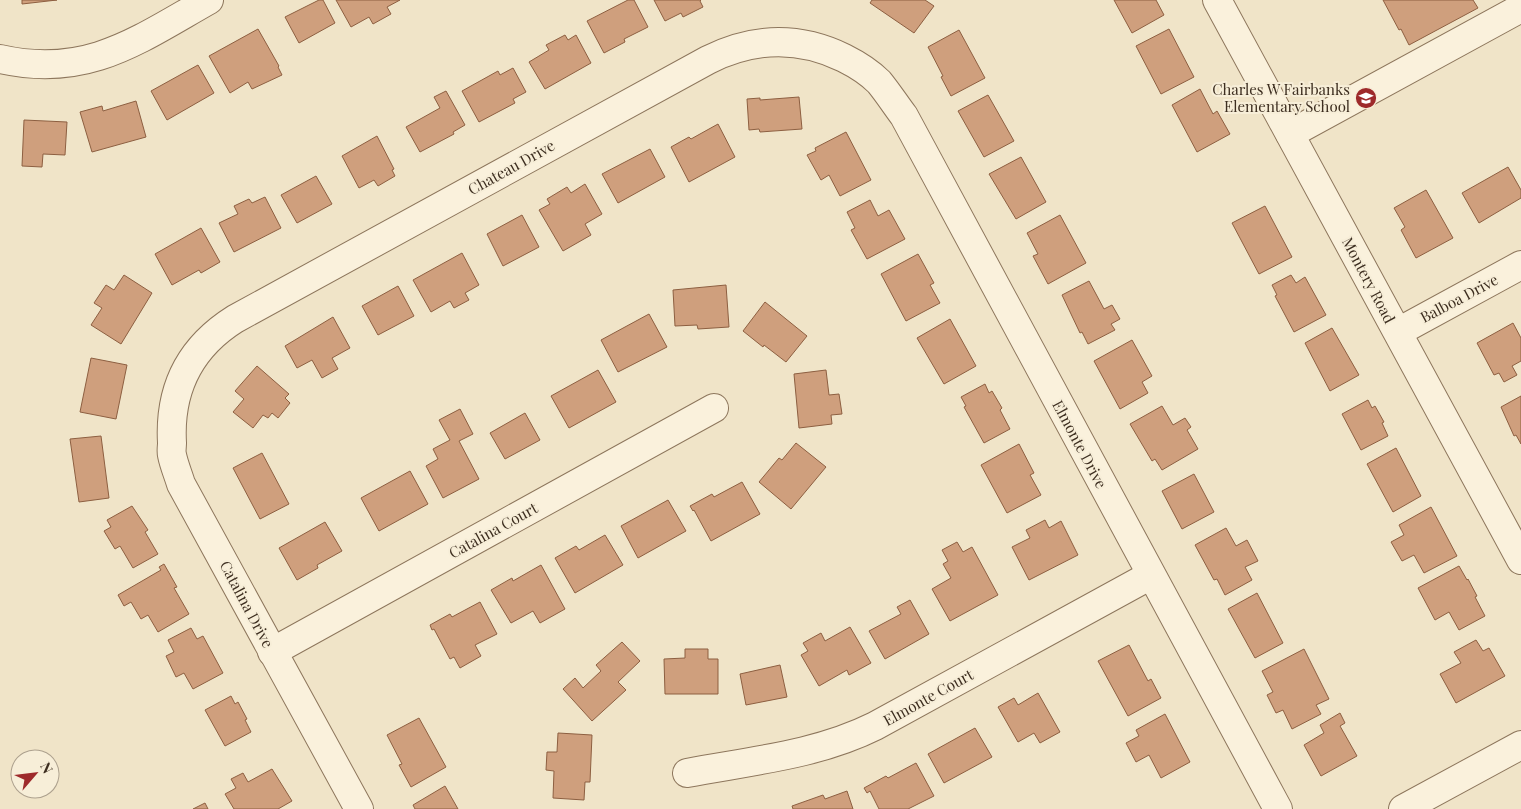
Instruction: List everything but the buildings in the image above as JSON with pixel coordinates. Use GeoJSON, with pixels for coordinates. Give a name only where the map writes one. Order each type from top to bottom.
{"type":"FeatureCollection","features":[{"type":"Feature","properties":{"kind":"street"},"geometry":{"type":"LineString","coordinates":[[0,59],[41,65],[65,64],[97,57],[124,47],[209,0]]}},
{"type":"Feature","properties":{"kind":"street","name":"Montery Road"},"geometry":{"type":"LineString","coordinates":[[1226,7],[1290,134],[1521,560]]}},
{"type":"Feature","properties":{"kind":"street"},"geometry":{"type":"LineString","coordinates":[[1290,134],[1521,8]]}},
{"type":"Feature","properties":{"kind":"street","name":"Chateau Drive"},"geometry":{"type":"LineString","coordinates":[[178,389],[189,364],[205,343],[235,319],[718,55],[759,43],[780,42],[812,46],[833,52],[852,62],[878,82]]}},
{"type":"Feature","properties":{"kind":"street","name":"Elmonte Drive"},"geometry":{"type":"LineString","coordinates":[[878,82],[904,116],[1278,809]]}},
{"type":"Feature","properties":{"kind":"street","name":"Balboa Drive"},"geometry":{"type":"LineString","coordinates":[[1398,332],[1521,265]]}},
{"type":"Feature","properties":{"kind":"street","name":"Catalina Drive"},"geometry":{"type":"LineString","coordinates":[[178,389],[170,432],[172,454],[181,484],[359,809]]}},
{"type":"Feature","properties":{"kind":"street","name":"Catalina Court"},"geometry":{"type":"LineString","coordinates":[[272,652],[714,408]]}},
{"type":"Feature","properties":{"kind":"street","name":"Elmonte Court"},"geometry":{"type":"LineString","coordinates":[[687,773],[800,752],[849,738],[875,726],[1151,574]]}},
{"type":"Feature","properties":{"kind":"street"},"geometry":{"type":"LineString","coordinates":[[1403,809],[1521,745]]}},
{"type":"Feature","properties":{"kind":"place","name":"Charles W Fairbanks Elementary School"},"geometry":{"type":"Point","coordinates":[1366,98]}}]}
